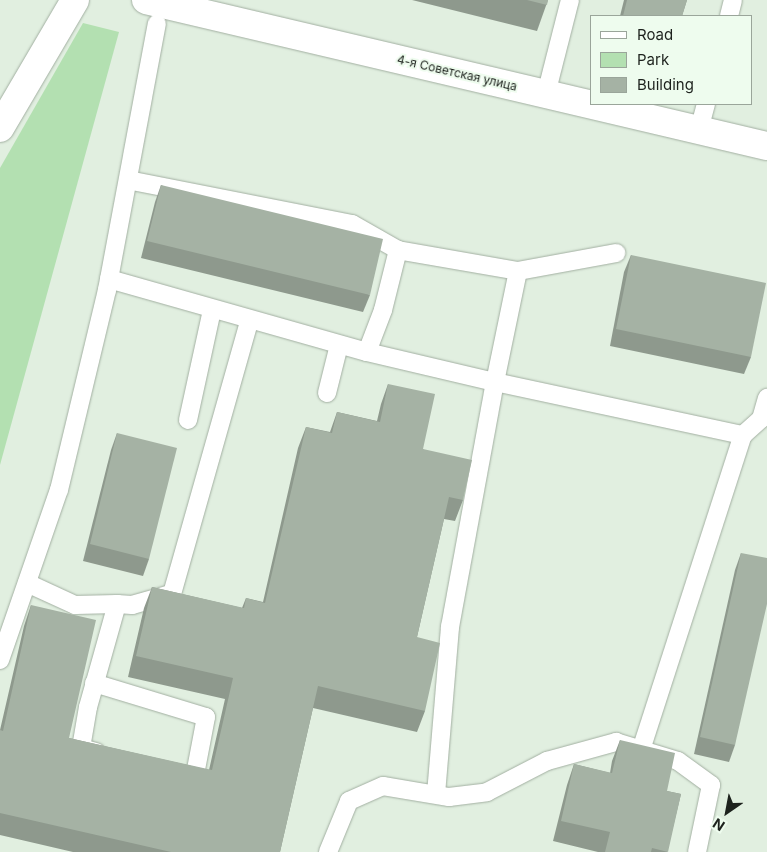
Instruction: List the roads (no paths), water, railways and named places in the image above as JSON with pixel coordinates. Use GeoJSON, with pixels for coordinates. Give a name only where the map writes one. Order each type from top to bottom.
{"type":"FeatureCollection","features":[{"type":"Feature","properties":{"kind":"street"},"geometry":{"type":"LineString","coordinates":[[0,128],[74,0]]}},
{"type":"Feature","properties":{"kind":"street","name":"4-я Советская улица"},"geometry":{"type":"LineString","coordinates":[[152,12],[590,104]]}},
{"type":"Feature","properties":{"kind":"street","name":"4-я Советская улица"},"geometry":{"type":"LineString","coordinates":[[593,105],[767,146]]}},
{"type":"Feature","properties":{"kind":"lane"},"geometry":{"type":"LineString","coordinates":[[546,94],[570,0]]}},
{"type":"Feature","properties":{"kind":"lane"},"geometry":{"type":"LineString","coordinates":[[729,15],[733,0]]}},
{"type":"Feature","properties":{"kind":"lane"},"geometry":{"type":"LineString","coordinates":[[0,660],[59,490],[109,279],[128,180],[152,12]]}},
{"type":"Feature","properties":{"kind":"lane"},"geometry":{"type":"LineString","coordinates":[[699,130],[706,105]]}},
{"type":"Feature","properties":{"kind":"lane"},"geometry":{"type":"LineString","coordinates":[[128,180],[352,224],[398,250],[518,271],[616,253]]}},
{"type":"Feature","properties":{"kind":"lane"},"geometry":{"type":"LineString","coordinates":[[367,352],[383,310],[398,250]]}},
{"type":"Feature","properties":{"kind":"lane"},"geometry":{"type":"LineString","coordinates":[[436,794],[450,627],[495,382],[518,271]]}},
{"type":"Feature","properties":{"kind":"lane"},"geometry":{"type":"LineString","coordinates":[[109,279],[249,321],[367,352],[495,382],[744,435]]}},
{"type":"Feature","properties":{"kind":"lane"},"geometry":{"type":"LineString","coordinates":[[188,420],[212,310]]}},
{"type":"Feature","properties":{"kind":"lane"},"geometry":{"type":"LineString","coordinates":[[27,583],[75,605],[132,604],[179,596],[249,321]]}},
{"type":"Feature","properties":{"kind":"lane"},"geometry":{"type":"LineString","coordinates":[[328,393],[339,345]]}},
{"type":"Feature","properties":{"kind":"lane"},"geometry":{"type":"LineString","coordinates":[[641,750],[744,435],[761,419],[767,398]]}},
{"type":"Feature","properties":{"kind":"lane"},"geometry":{"type":"LineString","coordinates":[[111,757],[82,748],[94,683],[117,604]]}},
{"type":"Feature","properties":{"kind":"lane"},"geometry":{"type":"LineString","coordinates":[[94,683],[206,717],[194,780],[166,773]]}},
{"type":"Feature","properties":{"kind":"lane"},"geometry":{"type":"LineString","coordinates":[[328,852],[350,801],[383,786],[449,797],[487,792],[547,761],[585,748],[616,742],[678,761],[711,785],[697,852]]}}]}
